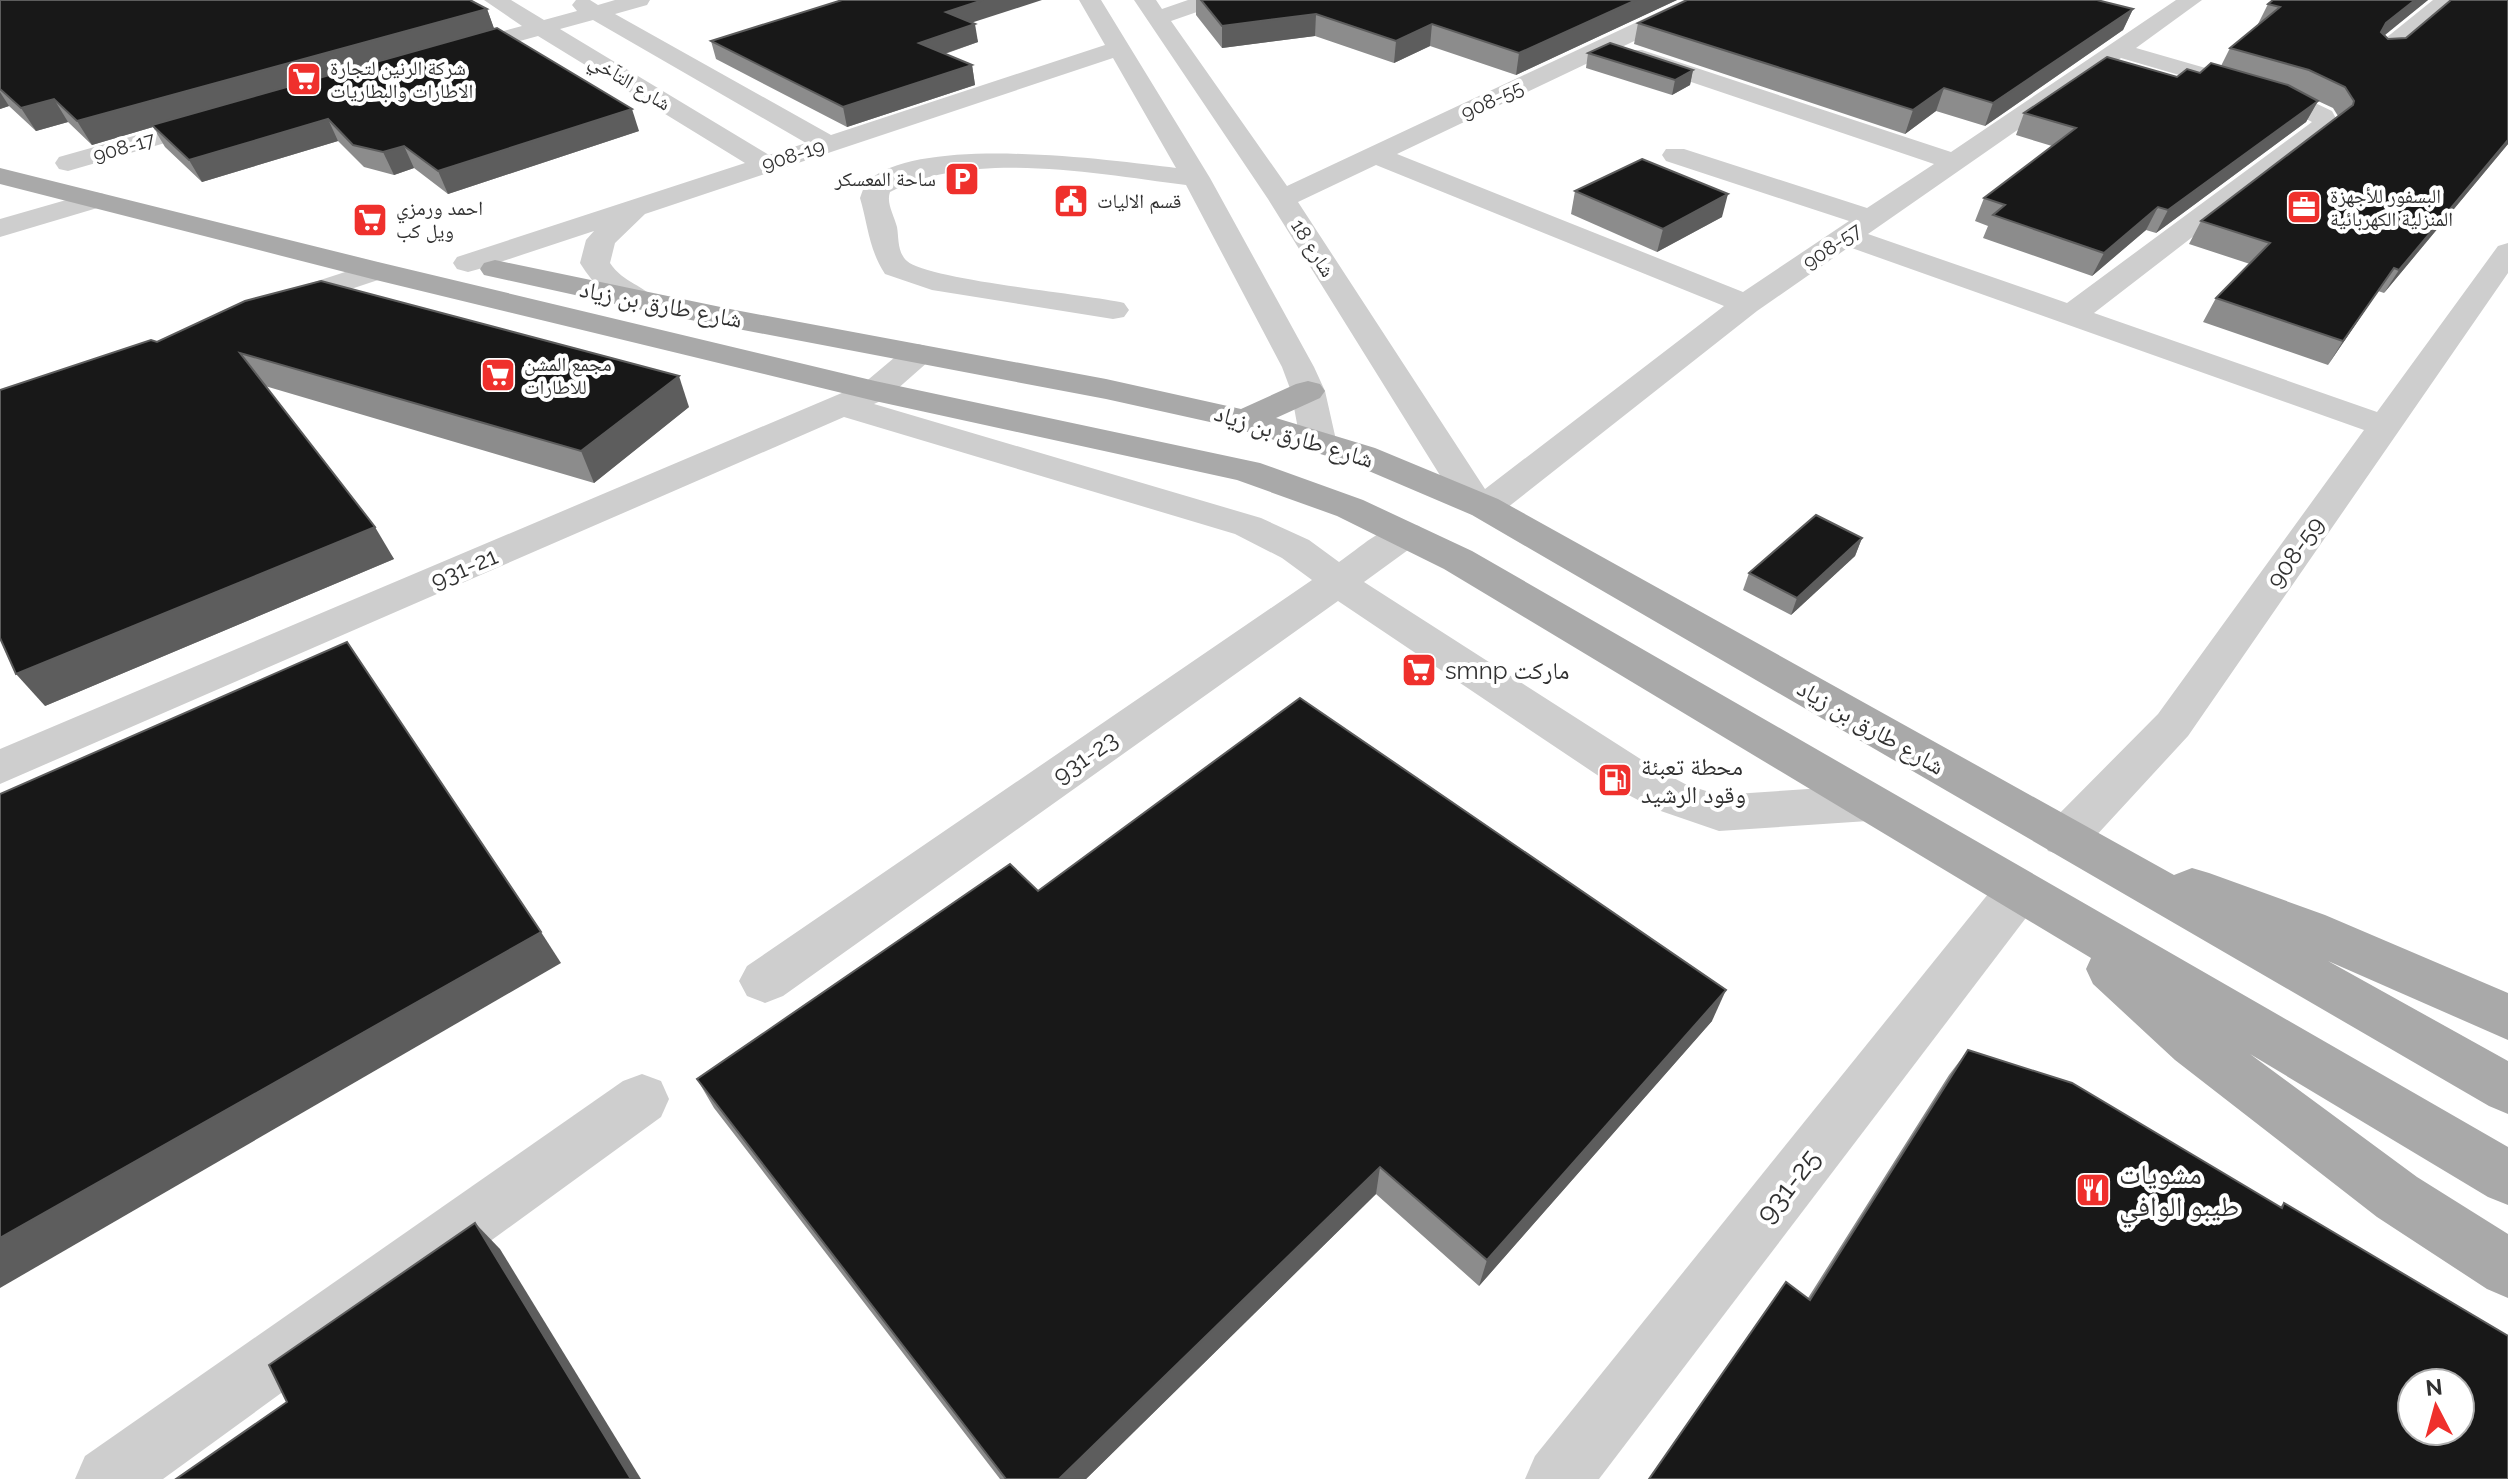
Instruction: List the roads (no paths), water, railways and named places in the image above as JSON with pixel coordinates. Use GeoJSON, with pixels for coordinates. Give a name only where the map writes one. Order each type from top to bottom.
{"type":"FeatureCollection","features":[{"type":"Feature","properties":{"kind":"main road","name":"شارع طارق بن زياد"},"geometry":{"type":"LineString","coordinates":[[0,147],[468,263],[642,302],[1183,403],[1318,440],[1383,463],[1479,504],[2508,1089]]}},
{"type":"Feature","properties":{"kind":"main road","name":"شارع طارق بن زياد"},"geometry":{"type":"LineString","coordinates":[[0,176],[858,398],[1247,471],[1299,488],[1458,560],[2428,1134],[2508,1178]]}},
{"type":"Feature","properties":{"kind":"main road"},"geometry":{"type":"LineString","coordinates":[[1246,419],[1308,391]]}},
{"type":"Feature","properties":{"kind":"main road"},"geometry":{"type":"LineString","coordinates":[[2072,842],[2307,929],[2508,1017]]}},
{"type":"Feature","properties":{"kind":"main road"},"geometry":{"type":"LineString","coordinates":[[2026,897],[2194,1043],[2397,1197],[2508,1268]]}},
{"type":"Feature","properties":{"kind":"street","name":"شارع التآخي"},"geometry":{"type":"LineString","coordinates":[[495,0],[766,164]]}},
{"type":"Feature","properties":{"kind":"street"},"geometry":{"type":"LineString","coordinates":[[433,58],[540,27],[584,6],[639,0]]}},
{"type":"Feature","properties":{"kind":"street","name":"شارع 18"},"geometry":{"type":"LineString","coordinates":[[1090,0],[1119,48],[1213,161],[1282,199],[1479,504]]}},
{"type":"Feature","properties":{"kind":"street"},"geometry":{"type":"LineString","coordinates":[[1152,9],[1209,0]]}},
{"type":"Feature","properties":{"kind":"street","name":"908-55"},"geometry":{"type":"LineString","coordinates":[[1282,199],[1702,0]]}},
{"type":"Feature","properties":{"kind":"street","name":"908-57"},"geometry":{"type":"LineString","coordinates":[[1479,504],[1746,304],[2191,0]]}},
{"type":"Feature","properties":{"kind":"street"},"geometry":{"type":"LineString","coordinates":[[2384,51],[2447,0]]}},
{"type":"Feature","properties":{"kind":"street","name":"شارع التآخي"},"geometry":{"type":"LineString","coordinates":[[584,6],[828,144]]}},
{"type":"Feature","properties":{"kind":"street","name":"شارع 18"},"geometry":{"type":"LineString","coordinates":[[1152,9],[1308,391],[1318,440]]}},
{"type":"Feature","properties":{"kind":"street"},"geometry":{"type":"LineString","coordinates":[[1606,46],[1955,162]]}},
{"type":"Feature","properties":{"kind":"street","name":"908-19"},"geometry":{"type":"LineString","coordinates":[[468,263],[1119,48]]}},
{"type":"Feature","properties":{"kind":"street"},"geometry":{"type":"LineString","coordinates":[[2071,315],[2326,124],[2323,116],[2309,107],[2287,99],[2118,50]]}},
{"type":"Feature","properties":{"kind":"street","name":"908-17"},"geometry":{"type":"LineString","coordinates":[[68,163],[235,115]]}},
{"type":"Feature","properties":{"kind":"street"},"geometry":{"type":"LineString","coordinates":[[1375,155],[1746,304]]}},
{"type":"Feature","properties":{"kind":"street"},"geometry":{"type":"LineString","coordinates":[[1675,155],[2071,315],[2385,426]]}},
{"type":"Feature","properties":{"kind":"street"},"geometry":{"type":"LineString","coordinates":[[1113,310],[932,281],[896,268],[884,247],[883,228],[874,198],[878,187],[899,173],[931,166],[1027,161],[1213,161]]}},
{"type":"Feature","properties":{"kind":"street"},"geometry":{"type":"LineString","coordinates":[[0,228],[94,200]]}},
{"type":"Feature","properties":{"kind":"street"},"geometry":{"type":"LineString","coordinates":[[637,207],[601,240],[595,263],[608,283],[642,302]]}},
{"type":"Feature","properties":{"kind":"street","name":"908-59"},"geometry":{"type":"LineString","coordinates":[[2072,842],[2173,725],[2508,252]]}},
{"type":"Feature","properties":{"kind":"street"},"geometry":{"type":"LineString","coordinates":[[256,312],[376,271]]}},
{"type":"Feature","properties":{"kind":"street","name":"931-21"},"geometry":{"type":"LineString","coordinates":[[0,767],[858,398],[918,354]]}},
{"type":"Feature","properties":{"kind":"street"},"geometry":{"type":"LineString","coordinates":[[858,398],[1248,526],[1282,540],[1313,559],[1337,582],[1637,779],[1671,797],[1719,813],[1756,813],[1868,803]]}},
{"type":"Feature","properties":{"kind":"street","name":"931-23"},"geometry":{"type":"LineString","coordinates":[[765,981],[1406,534]]}},
{"type":"Feature","properties":{"kind":"street","name":"931-25"},"geometry":{"type":"LineString","coordinates":[[1558,1479],[2026,897]]}},
{"type":"Feature","properties":{"kind":"street"},"geometry":{"type":"LineString","coordinates":[[108,1479],[642,1099]]}},
{"type":"Feature","properties":{"kind":"place","name":"شركة الرنين لتجارة الاطارات والبطاريات"},"geometry":{"type":"Point","coordinates":[304,79]}},
{"type":"Feature","properties":{"kind":"place","name":"ساحة المعسكر"},"geometry":{"type":"Point","coordinates":[962,179]}},
{"type":"Feature","properties":{"kind":"place","name":"قسم الاليات"},"geometry":{"type":"Point","coordinates":[1071,201]}},
{"type":"Feature","properties":{"kind":"place","name":"البسفور للأجهزة المنزلية الكهربائية"},"geometry":{"type":"Point","coordinates":[2304,207]}},
{"type":"Feature","properties":{"kind":"place","name":"احمد ورمزي ويل كب"},"geometry":{"type":"Point","coordinates":[370,220]}},
{"type":"Feature","properties":{"kind":"place","name":"مجمع المشن للاطارات"},"geometry":{"type":"Point","coordinates":[498,375]}},
{"type":"Feature","properties":{"kind":"place","name":"smnp ماركت"},"geometry":{"type":"Point","coordinates":[1419,670]}},
{"type":"Feature","properties":{"kind":"place","name":"محطة تعبئة وقود الرشيد"},"geometry":{"type":"Point","coordinates":[1615,780]}},
{"type":"Feature","properties":{"kind":"place","name":"مشويات طيبو الوافي"},"geometry":{"type":"Point","coordinates":[2093,1190]}}]}
